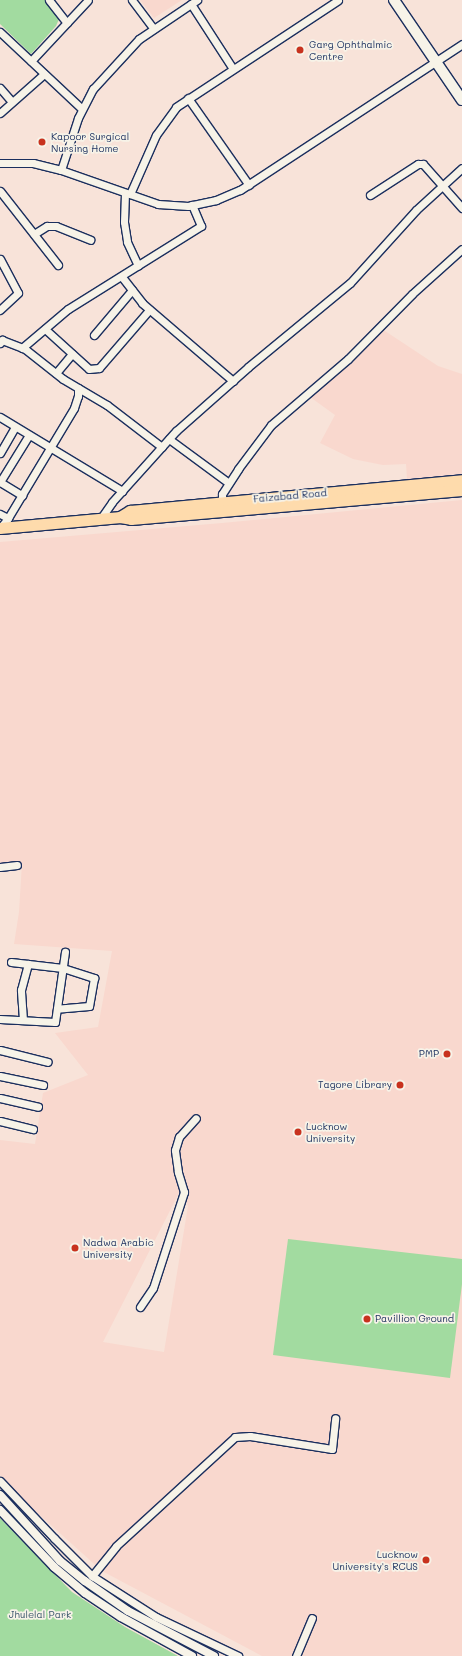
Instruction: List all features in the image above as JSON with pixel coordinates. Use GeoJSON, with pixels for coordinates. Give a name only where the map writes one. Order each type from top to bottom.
{"type":"FeatureCollection","features":[{"type":"Feature","properties":{"kind":"main road"},"geometry":{"type":"LineString","coordinates":[[394,0],[462,100]]}},
{"type":"Feature","properties":{"kind":"main road","name":"Faizabad Road"},"geometry":{"type":"LineString","coordinates":[[0,528],[101,518],[120,517],[131,519],[222,506],[462,480]]}},
{"type":"Feature","properties":{"kind":"main road","name":"Faizabad Road"},"geometry":{"type":"LineString","coordinates":[[222,506],[462,490]]}},
{"type":"Feature","properties":{"kind":"street"},"geometry":{"type":"LineString","coordinates":[[49,0],[68,22]]}},
{"type":"Feature","properties":{"kind":"street"},"geometry":{"type":"LineString","coordinates":[[31,62],[88,0]]}},
{"type":"Feature","properties":{"kind":"street"},"geometry":{"type":"LineString","coordinates":[[132,0],[154,28]]}},
{"type":"Feature","properties":{"kind":"street"},"geometry":{"type":"LineString","coordinates":[[138,266],[127,242],[124,222],[127,194],[156,135],[176,107],[338,0]]}},
{"type":"Feature","properties":{"kind":"street"},"geometry":{"type":"LineString","coordinates":[[61,170],[82,110],[93,89],[139,39],[194,2],[233,69]]}},
{"type":"Feature","properties":{"kind":"street"},"geometry":{"type":"LineString","coordinates":[[0,32],[82,110]]}},
{"type":"Feature","properties":{"kind":"street"},"geometry":{"type":"LineString","coordinates":[[0,163],[34,163],[61,170],[158,204],[192,205],[216,200],[240,190],[462,44]]}},
{"type":"Feature","properties":{"kind":"street"},"geometry":{"type":"LineString","coordinates":[[0,113],[44,74]]}},
{"type":"Feature","properties":{"kind":"street"},"geometry":{"type":"LineString","coordinates":[[0,88],[12,102]]}},
{"type":"Feature","properties":{"kind":"street"},"geometry":{"type":"LineString","coordinates":[[188,98],[249,184]]}},
{"type":"Feature","properties":{"kind":"street"},"geometry":{"type":"LineString","coordinates":[[370,195],[418,164],[423,164],[462,208]]}},
{"type":"Feature","properties":{"kind":"street"},"geometry":{"type":"LineString","coordinates":[[101,518],[112,502],[169,439],[233,381],[350,283],[416,210],[462,168]]}},
{"type":"Feature","properties":{"kind":"street"},"geometry":{"type":"LineString","coordinates":[[0,191],[58,265]]}},
{"type":"Feature","properties":{"kind":"street"},"geometry":{"type":"LineString","coordinates":[[22,348],[68,309],[122,277],[201,226],[192,205]]}},
{"type":"Feature","properties":{"kind":"street"},"geometry":{"type":"LineString","coordinates":[[34,234],[47,226],[56,226],[90,240]]}},
{"type":"Feature","properties":{"kind":"street"},"geometry":{"type":"LineString","coordinates":[[222,506],[222,494],[270,425],[348,358],[412,294],[462,249]]}},
{"type":"Feature","properties":{"kind":"street"},"geometry":{"type":"LineString","coordinates":[[0,259],[18,293],[2,305]]}},
{"type":"Feature","properties":{"kind":"street"},"geometry":{"type":"LineString","coordinates":[[122,277],[149,310],[233,381]]}},
{"type":"Feature","properties":{"kind":"street"},"geometry":{"type":"LineString","coordinates":[[94,335],[132,290]]}},
{"type":"Feature","properties":{"kind":"street"},"geometry":{"type":"LineString","coordinates":[[45,329],[89,369],[99,368],[149,310]]}},
{"type":"Feature","properties":{"kind":"street"},"geometry":{"type":"LineString","coordinates":[[0,343],[2,340],[22,348],[56,373],[107,406],[162,447]]}},
{"type":"Feature","properties":{"kind":"street"},"geometry":{"type":"LineString","coordinates":[[56,373],[72,354]]}},
{"type":"Feature","properties":{"kind":"street"},"geometry":{"type":"LineString","coordinates":[[0,528],[8,518],[74,408],[78,396],[78,388]]}},
{"type":"Feature","properties":{"kind":"street"},"geometry":{"type":"LineString","coordinates":[[0,417],[122,491]]}},
{"type":"Feature","properties":{"kind":"street"},"geometry":{"type":"LineString","coordinates":[[0,453],[15,427]]}},
{"type":"Feature","properties":{"kind":"street"},"geometry":{"type":"LineString","coordinates":[[22,495],[0,482],[29,435]]}},
{"type":"Feature","properties":{"kind":"street"},"geometry":{"type":"LineString","coordinates":[[169,439],[229,483]]}},
{"type":"Feature","properties":{"kind":"street"},"geometry":{"type":"LineString","coordinates":[[0,514],[8,518]]}},
{"type":"Feature","properties":{"kind":"street"},"geometry":{"type":"LineString","coordinates":[[0,867],[17,865]]}},
{"type":"Feature","properties":{"kind":"street"},"geometry":{"type":"LineString","coordinates":[[0,1019],[55,1022],[65,952]]}},
{"type":"Feature","properties":{"kind":"street"},"geometry":{"type":"LineString","coordinates":[[11,962],[63,968],[94,978],[89,1006],[57,1009]]}},
{"type":"Feature","properties":{"kind":"street"},"geometry":{"type":"LineString","coordinates":[[24,1020],[21,990],[28,964]]}},
{"type":"Feature","properties":{"kind":"street"},"geometry":{"type":"LineString","coordinates":[[0,1050],[48,1062]]}},
{"type":"Feature","properties":{"kind":"street"},"geometry":{"type":"LineString","coordinates":[[0,1076],[43,1084]]}},
{"type":"Feature","properties":{"kind":"street"},"geometry":{"type":"LineString","coordinates":[[0,1098],[38,1107]]}},
{"type":"Feature","properties":{"kind":"street"},"geometry":{"type":"LineString","coordinates":[[140,1307],[153,1288],[184,1192],[178,1172],[175,1150],[179,1137],[196,1118]]}},
{"type":"Feature","properties":{"kind":"street"},"geometry":{"type":"LineString","coordinates":[[0,1121],[33,1129]]}},
{"type":"Feature","properties":{"kind":"street"},"geometry":{"type":"LineString","coordinates":[[92,1576],[116,1546],[235,1437],[250,1436],[332,1449],[335,1418]]}},
{"type":"Feature","properties":{"kind":"street"},"geometry":{"type":"LineString","coordinates":[[0,1481],[92,1576],[156,1617],[238,1656]]}},
{"type":"Feature","properties":{"kind":"street"},"geometry":{"type":"LineString","coordinates":[[0,1495],[60,1561],[85,1581],[128,1611],[214,1656]]}},
{"type":"Feature","properties":{"kind":"street"},"geometry":{"type":"LineString","coordinates":[[0,1510],[54,1567],[85,1593],[121,1618],[192,1656]]}},
{"type":"Feature","properties":{"kind":"street"},"geometry":{"type":"LineString","coordinates":[[296,1656],[312,1618]]}},
{"type":"Feature","properties":{"kind":"shaded area"},"geometry":{"type":"Polygon","coordinates":[[[140,0],[182,0],[154,18],[140,0]]]}},
{"type":"Feature","properties":{"kind":"shaded area"},"geometry":{"type":"Polygon","coordinates":[[[382,329],[438,366],[462,374],[462,476],[407,479],[406,464],[383,465],[353,459],[320,443],[335,415],[310,397],[382,329]]]}},
{"type":"Feature","properties":{"kind":"shaded area","name":"Lucknow University"},"geometry":{"type":"Polygon","coordinates":[[[462,500],[462,1656],[262,1656],[102,1571],[23,1500],[0,1475],[0,1140],[35,1144],[43,1093],[88,1075],[55,1033],[98,1027],[112,951],[14,944],[19,912],[22,863],[0,864],[0,542],[462,500]],[[181,1189],[103,1342],[164,1352],[188,1206],[181,1189]]]}},
{"type":"Feature","properties":{"kind":"green space"},"geometry":{"type":"Polygon","coordinates":[[[0,0],[45,0],[60,17],[56,26],[31,54],[0,24],[0,0]]]}},
{"type":"Feature","properties":{"kind":"green space","name":"Pavillion Ground"},"geometry":{"type":"Polygon","coordinates":[[[288,1239],[462,1259],[462,1284],[450,1378],[273,1355],[288,1239]]]}},
{"type":"Feature","properties":{"kind":"green space","name":"Jhulelal Park"},"geometry":{"type":"Polygon","coordinates":[[[0,1518],[72,1592],[125,1627],[178,1656],[0,1656],[0,1518]]]}},
{"type":"Feature","properties":{"kind":"place","name":"Garg Ophthalmic Centre"},"geometry":{"type":"Point","coordinates":[300,50]}},
{"type":"Feature","properties":{"kind":"place","name":"Kapoor Surgical Nursing Home"},"geometry":{"type":"Point","coordinates":[42,142]}},
{"type":"Feature","properties":{"kind":"place","name":"PMP"},"geometry":{"type":"Point","coordinates":[447,1054]}},
{"type":"Feature","properties":{"kind":"place","name":"Tagore Library"},"geometry":{"type":"Point","coordinates":[400,1085]}},
{"type":"Feature","properties":{"kind":"place","name":"Lucknow University"},"geometry":{"type":"Point","coordinates":[298,1132]}},
{"type":"Feature","properties":{"kind":"place","name":"Nadwa Arabic University"},"geometry":{"type":"Point","coordinates":[75,1248]}},
{"type":"Feature","properties":{"kind":"place","name":"Pavillion Ground"},"geometry":{"type":"Point","coordinates":[367,1319]}},
{"type":"Feature","properties":{"kind":"place","name":"Lucknow University's RCUS"},"geometry":{"type":"Point","coordinates":[426,1560]}}]}
